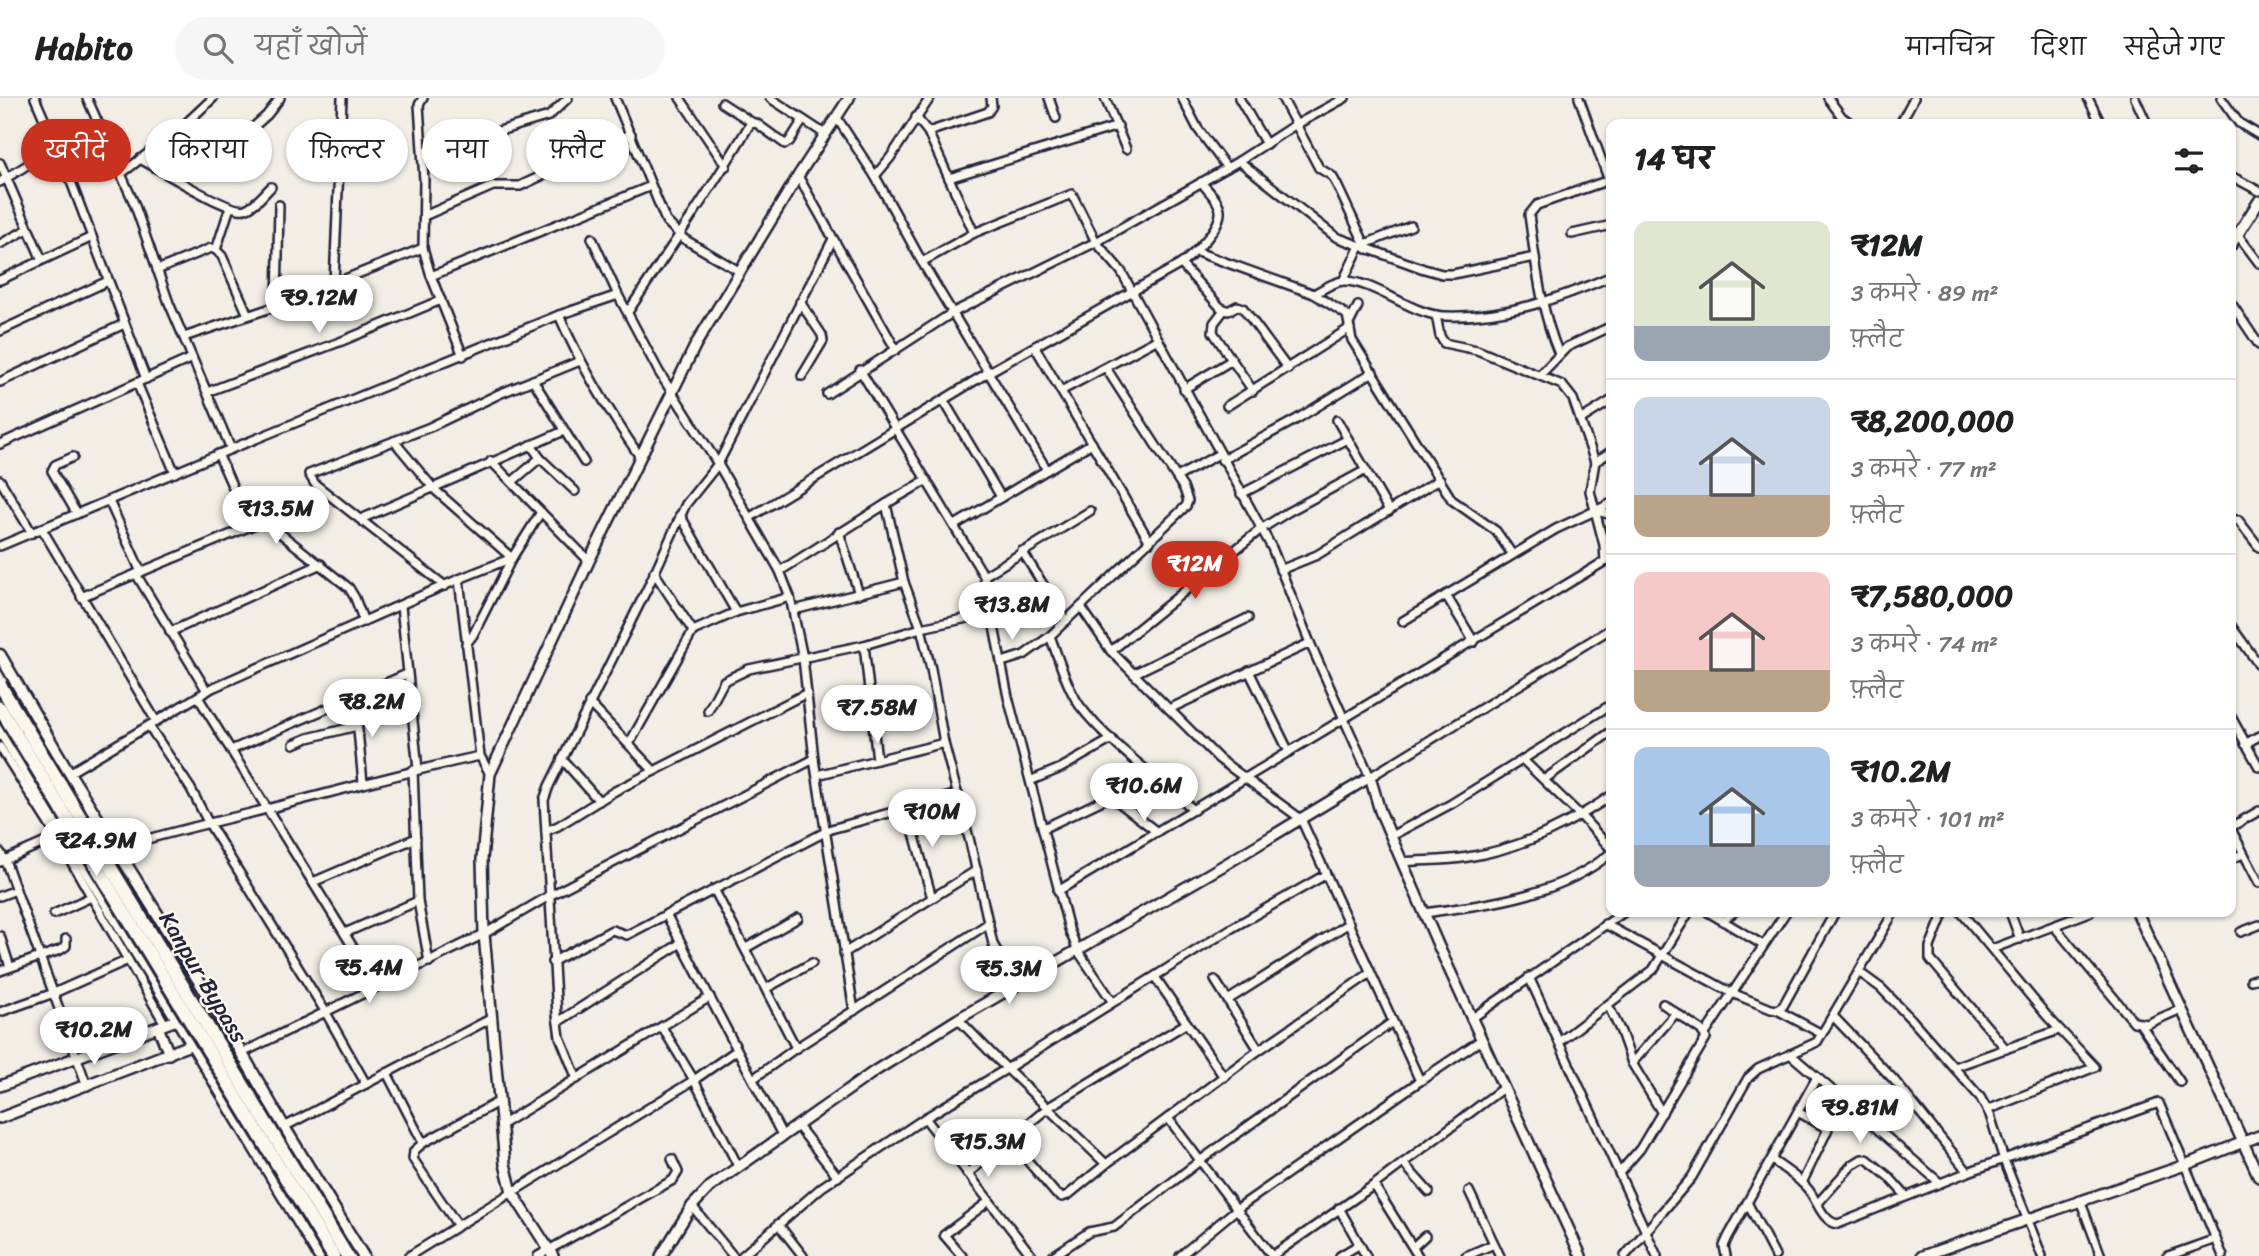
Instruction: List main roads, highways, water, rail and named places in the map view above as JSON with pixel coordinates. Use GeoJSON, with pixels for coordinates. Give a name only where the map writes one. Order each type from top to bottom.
{"type":"FeatureCollection","features":[{"type":"Feature","properties":{"kind":"highway","name":"Kanpur Bypass"},"geometry":{"type":"LineString","coordinates":[[0,685],[347,1256]]}},
{"type":"Feature","properties":{"kind":"highway","name":"Kanpur Bypass"},"geometry":{"type":"LineString","coordinates":[[0,708],[333,1256]]}},
{"type":"Feature","properties":{"kind":"main road"},"geometry":{"type":"LineString","coordinates":[[0,655],[69,773],[214,1005],[363,1256]]}},
{"type":"Feature","properties":{"kind":"main road"},"geometry":{"type":"LineString","coordinates":[[0,730],[319,1256]]}}]}
